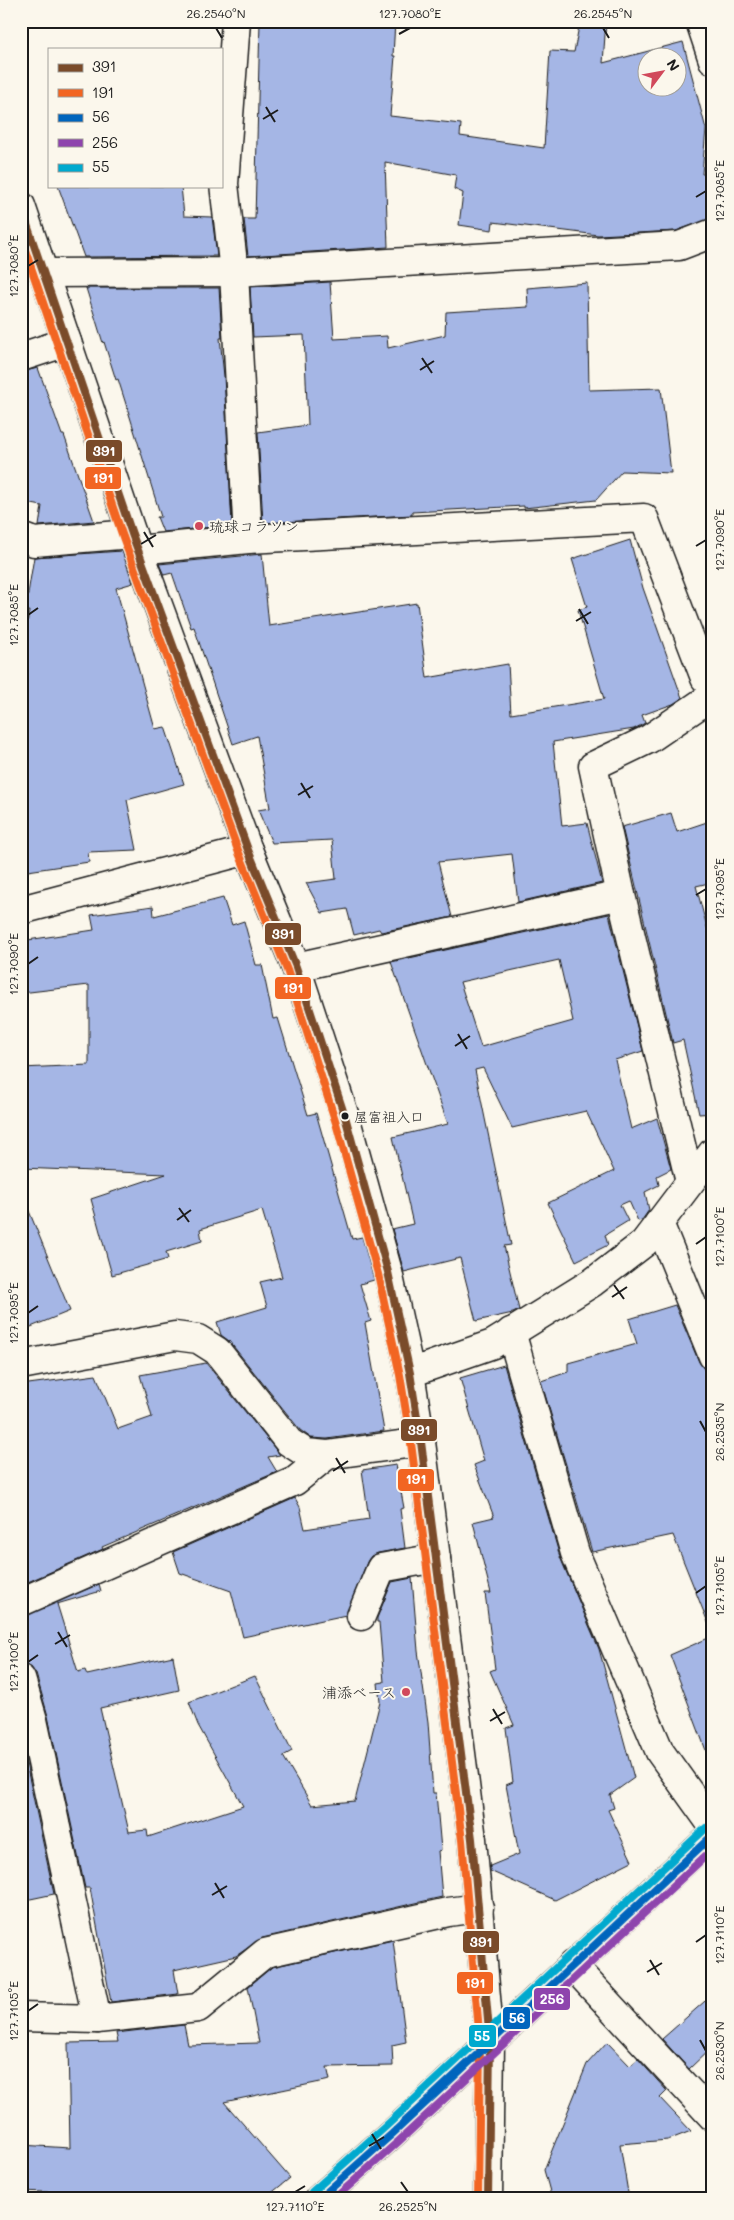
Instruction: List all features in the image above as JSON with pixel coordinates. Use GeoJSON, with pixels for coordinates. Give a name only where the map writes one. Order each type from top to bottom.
{"type":"FeatureCollection","features":[{"type":"Feature","properties":{"kind":"street"},"geometry":{"type":"LineString","coordinates":[[236,21],[224,184],[234,272],[248,540]]}},
{"type":"Feature","properties":{"kind":"street"},"geometry":{"type":"LineString","coordinates":[[700,21],[713,60]]}},
{"type":"Feature","properties":{"kind":"street"},"geometry":{"type":"LineString","coordinates":[[21,206],[135,542],[248,850],[296,967],[346,1120],[388,1272],[410,1373],[421,1442],[479,1908],[490,2042],[488,2199]]}},
{"type":"Feature","properties":{"kind":"street"},"geometry":{"type":"LineString","coordinates":[[44,273],[234,272],[679,246],[713,233]]}},
{"type":"Feature","properties":{"kind":"street"},"geometry":{"type":"LineString","coordinates":[[21,357],[67,342]]}},
{"type":"Feature","properties":{"kind":"street"},"geometry":{"type":"LineString","coordinates":[[21,537],[34,542],[248,540],[644,518],[711,687],[649,739],[593,766],[621,895],[690,1182]]}},
{"type":"Feature","properties":{"kind":"street"},"geometry":{"type":"LineString","coordinates":[[21,910],[248,850]]}},
{"type":"Feature","properties":{"kind":"street"},"geometry":{"type":"LineString","coordinates":[[296,967],[621,895]]}},
{"type":"Feature","properties":{"kind":"street"},"geometry":{"type":"LineString","coordinates":[[410,1373],[493,1344],[593,1282],[644,1243],[713,1152]]}},
{"type":"Feature","properties":{"kind":"street"},"geometry":{"type":"LineString","coordinates":[[659,1223],[713,1356]]}},
{"type":"Feature","properties":{"kind":"street"},"geometry":{"type":"LineString","coordinates":[[511,1332],[575,1553],[660,1752],[713,1826]]}},
{"type":"Feature","properties":{"kind":"street"},"geometry":{"type":"LineString","coordinates":[[21,1365],[175,1336],[198,1339],[217,1351],[289,1442],[306,1453],[326,1455],[421,1442]]}},
{"type":"Feature","properties":{"kind":"street"},"geometry":{"type":"LineString","coordinates":[[21,1602],[295,1480],[326,1455]]}},
{"type":"Feature","properties":{"kind":"street"},"geometry":{"type":"LineString","coordinates":[[361,1616],[381,1568],[436,1558]]}},
{"type":"Feature","properties":{"kind":"street"},"geometry":{"type":"LineString","coordinates":[[21,1680],[33,1720],[97,2019]]}},
{"type":"Feature","properties":{"kind":"street"},"geometry":{"type":"LineString","coordinates":[[319,2199],[713,1835]]}},
{"type":"Feature","properties":{"kind":"street"},"geometry":{"type":"LineString","coordinates":[[21,2017],[97,2019],[198,2008],[265,1953],[448,1912],[479,1908]]}},
{"type":"Feature","properties":{"kind":"street"},"geometry":{"type":"LineString","coordinates":[[572,1965],[713,2117]]}},
{"type":"Feature","properties":{"kind":"building"},"geometry":{"type":"Polygon","coordinates":[[[260,21],[395,21],[393,56],[395,56],[390,116],[461,124],[460,136],[544,148],[550,51],[574,52],[580,21],[606,21],[603,63],[636,54],[636,98],[686,98],[686,53],[706,129],[702,174],[713,174],[713,218],[676,231],[598,235],[493,222],[492,230],[459,225],[463,193],[454,189],[456,175],[385,162],[388,247],[248,256],[244,219],[255,219],[260,21]]]}},
{"type":"Feature","properties":{"kind":"building"},"geometry":{"type":"Polygon","coordinates":[[[683,42],[685,48],[660,48],[683,42]]]}},
{"type":"Feature","properties":{"kind":"building"},"geometry":{"type":"Polygon","coordinates":[[[59,188],[181,188],[184,216],[212,217],[217,256],[84,257],[59,188]]]}},
{"type":"Feature","properties":{"kind":"building"},"geometry":{"type":"Polygon","coordinates":[[[330,282],[334,339],[387,336],[388,348],[445,335],[446,312],[528,307],[527,288],[587,283],[589,390],[661,388],[671,473],[622,471],[596,500],[524,508],[524,506],[412,512],[412,515],[263,523],[258,432],[308,425],[304,335],[253,337],[250,287],[330,282]]]}},
{"type":"Feature","properties":{"kind":"building"},"geometry":{"type":"Polygon","coordinates":[[[86,288],[219,288],[222,338],[220,338],[224,376],[232,525],[163,532],[157,517],[161,517],[130,417],[118,379],[116,380],[103,343],[86,288]]]}},
{"type":"Feature","properties":{"kind":"building"},"geometry":{"type":"Polygon","coordinates":[[[38,368],[94,521],[39,526],[42,506],[21,502],[21,372],[38,368]]]}},
{"type":"Feature","properties":{"kind":"building"},"geometry":{"type":"Polygon","coordinates":[[[630,540],[643,588],[682,698],[673,704],[642,715],[645,723],[634,729],[553,742],[562,826],[587,823],[602,883],[518,902],[512,854],[438,862],[452,917],[381,932],[379,929],[354,935],[347,909],[322,913],[306,883],[336,879],[332,840],[272,843],[258,810],[270,808],[257,736],[233,744],[194,627],[191,628],[172,573],[164,575],[159,564],[262,554],[269,626],[417,603],[427,678],[508,664],[511,714],[604,699],[578,610],[587,607],[572,559],[630,540]]]}},
{"type":"Feature","properties":{"kind":"building"},"geometry":{"type":"Polygon","coordinates":[[[122,551],[133,583],[116,588],[155,729],[165,727],[184,784],[127,800],[137,850],[88,852],[89,862],[21,872],[21,668],[29,611],[25,612],[34,557],[122,551]]]}},
{"type":"Feature","properties":{"kind":"building"},"geometry":{"type":"Polygon","coordinates":[[[671,813],[677,832],[713,820],[713,882],[696,886],[713,950],[713,1113],[699,1114],[683,1040],[673,1043],[622,827],[671,813]]]}},
{"type":"Feature","properties":{"kind":"building"},"geometry":{"type":"Polygon","coordinates":[[[223,898],[232,925],[244,921],[256,965],[262,965],[273,1019],[278,1018],[308,1115],[316,1113],[352,1239],[362,1237],[374,1280],[360,1284],[371,1321],[365,1323],[384,1431],[327,1439],[311,1438],[300,1430],[229,1341],[221,1335],[217,1322],[267,1307],[260,1282],[282,1277],[262,1210],[200,1229],[202,1241],[166,1252],[168,1259],[112,1275],[91,1199],[166,1174],[21,1168],[21,1068],[89,1065],[89,985],[21,993],[21,941],[94,930],[91,915],[153,906],[154,916],[223,898]]]}},
{"type":"Feature","properties":{"kind":"building"},"geometry":{"type":"Polygon","coordinates":[[[609,914],[643,1051],[615,1060],[631,1129],[657,1118],[671,1169],[657,1176],[659,1185],[645,1192],[649,1210],[642,1220],[638,1221],[629,1201],[620,1205],[628,1221],[605,1235],[608,1245],[576,1261],[548,1203],[614,1171],[586,1111],[512,1128],[483,1068],[475,1070],[511,1245],[504,1246],[519,1310],[513,1313],[476,1321],[460,1258],[404,1272],[392,1229],[413,1224],[393,1137],[448,1124],[391,962],[609,914]],[[559,960],[460,982],[481,1047],[573,1021],[559,960]]]}},
{"type":"Feature","properties":{"kind":"building"},"geometry":{"type":"Polygon","coordinates":[[[21,1195],[70,1311],[21,1331],[21,1195]]]}},
{"type":"Feature","properties":{"kind":"building"},"geometry":{"type":"Polygon","coordinates":[[[675,1305],[699,1362],[704,1369],[713,1396],[713,1630],[711,1630],[673,1535],[592,1552],[541,1381],[568,1372],[568,1363],[637,1344],[629,1319],[675,1305]]]}},
{"type":"Feature","properties":{"kind":"building"},"geometry":{"type":"Polygon","coordinates":[[[206,1363],[280,1455],[268,1457],[277,1472],[102,1547],[103,1549],[21,1585],[21,1385],[96,1375],[118,1429],[152,1417],[140,1375],[206,1363]]]}},
{"type":"Feature","properties":{"kind":"building"},"geometry":{"type":"Polygon","coordinates":[[[504,1365],[560,1557],[599,1649],[634,1778],[610,1795],[614,1808],[608,1810],[632,1861],[555,1900],[490,1871],[490,1866],[519,1854],[506,1785],[513,1782],[506,1728],[514,1725],[490,1671],[495,1669],[485,1593],[491,1593],[473,1522],[494,1517],[474,1465],[484,1461],[460,1378],[504,1365]]]}},
{"type":"Feature","properties":{"kind":"building"},"geometry":{"type":"Polygon","coordinates":[[[396,1465],[404,1508],[400,1509],[405,1548],[371,1556],[346,1615],[243,1637],[231,1591],[180,1573],[173,1552],[295,1498],[300,1507],[305,1529],[369,1519],[362,1470],[396,1465]]]}},
{"type":"Feature","properties":{"kind":"building"},"geometry":{"type":"Polygon","coordinates":[[[412,1578],[418,1651],[428,1722],[433,1793],[436,1793],[441,1850],[438,1851],[442,1897],[262,1938],[236,1956],[174,1970],[178,1994],[111,2002],[90,1888],[85,1888],[48,1716],[36,1674],[31,1667],[21,1664],[21,1617],[99,1584],[101,1591],[57,1604],[78,1672],[85,1670],[87,1675],[173,1656],[179,1690],[100,1708],[129,1832],[147,1830],[148,1837],[243,1806],[198,1725],[189,1702],[255,1676],[292,1751],[283,1756],[312,1805],[355,1801],[380,1702],[378,1683],[384,1682],[379,1622],[377,1622],[377,1618],[392,1582],[412,1578]]]}},
{"type":"Feature","properties":{"kind":"building"},"geometry":{"type":"Polygon","coordinates":[[[713,1636],[713,1760],[710,1761],[670,1655],[713,1636]]]}},
{"type":"Feature","properties":{"kind":"building"},"geometry":{"type":"Polygon","coordinates":[[[21,1740],[54,1894],[21,1901],[21,1740]]]}},
{"type":"Feature","properties":{"kind":"building"},"geometry":{"type":"Polygon","coordinates":[[[393,1940],[406,2042],[392,2045],[393,2066],[327,2067],[330,2080],[224,2102],[290,2178],[264,2199],[69,2199],[70,2193],[21,2191],[21,2145],[70,2148],[68,2043],[118,2042],[116,2033],[184,2025],[188,2045],[259,2043],[248,1987],[272,1967],[393,1940]]]}},
{"type":"Feature","properties":{"kind":"building"},"geometry":{"type":"Polygon","coordinates":[[[713,1994],[713,2046],[689,2069],[662,2039],[713,1994]]]}},
{"type":"Feature","properties":{"kind":"building"},"geometry":{"type":"Polygon","coordinates":[[[607,2042],[630,2066],[638,2059],[667,2091],[660,2098],[691,2131],[668,2140],[620,2144],[629,2199],[552,2199],[544,2170],[587,2064],[607,2042]]]}},
{"type":"Feature","properties":{"kind":"transit line","name":"391"},"geometry":{"type":"LineString","coordinates":[[21,207],[132,534],[248,850],[296,967],[346,1120],[388,1272],[410,1373],[421,1442],[472,1839],[490,2042],[488,2199]]}},
{"type":"Feature","properties":{"kind":"transit line","name":"191"},"geometry":{"type":"LineString","coordinates":[[21,238],[123,537],[239,853],[287,970],[336,1123],[378,1274],[400,1375],[411,1443],[462,1840],[480,2042],[478,2199]]}},
{"type":"Feature","properties":{"kind":"transit line","name":"55"},"geometry":{"type":"LineString","coordinates":[[312,2192],[385,2127],[706,1828]]}},
{"type":"Feature","properties":{"kind":"transit line","name":"56"},"geometry":{"type":"LineString","coordinates":[[319,2199],[392,2134],[713,1835]]}},
{"type":"Feature","properties":{"kind":"transit line","name":"256"},"geometry":{"type":"LineString","coordinates":[[334,2199],[713,1849]]}},
{"type":"Feature","properties":{"kind":"place","name":"琉球コラソン"},"geometry":{"type":"Point","coordinates":[199,526]}},
{"type":"Feature","properties":{"kind":"place","name":"屋富祖入口"},"geometry":{"type":"Point","coordinates":[345,1116]}},
{"type":"Feature","properties":{"kind":"place","name":"浦添ベース"},"geometry":{"type":"Point","coordinates":[406,1692]}}]}
